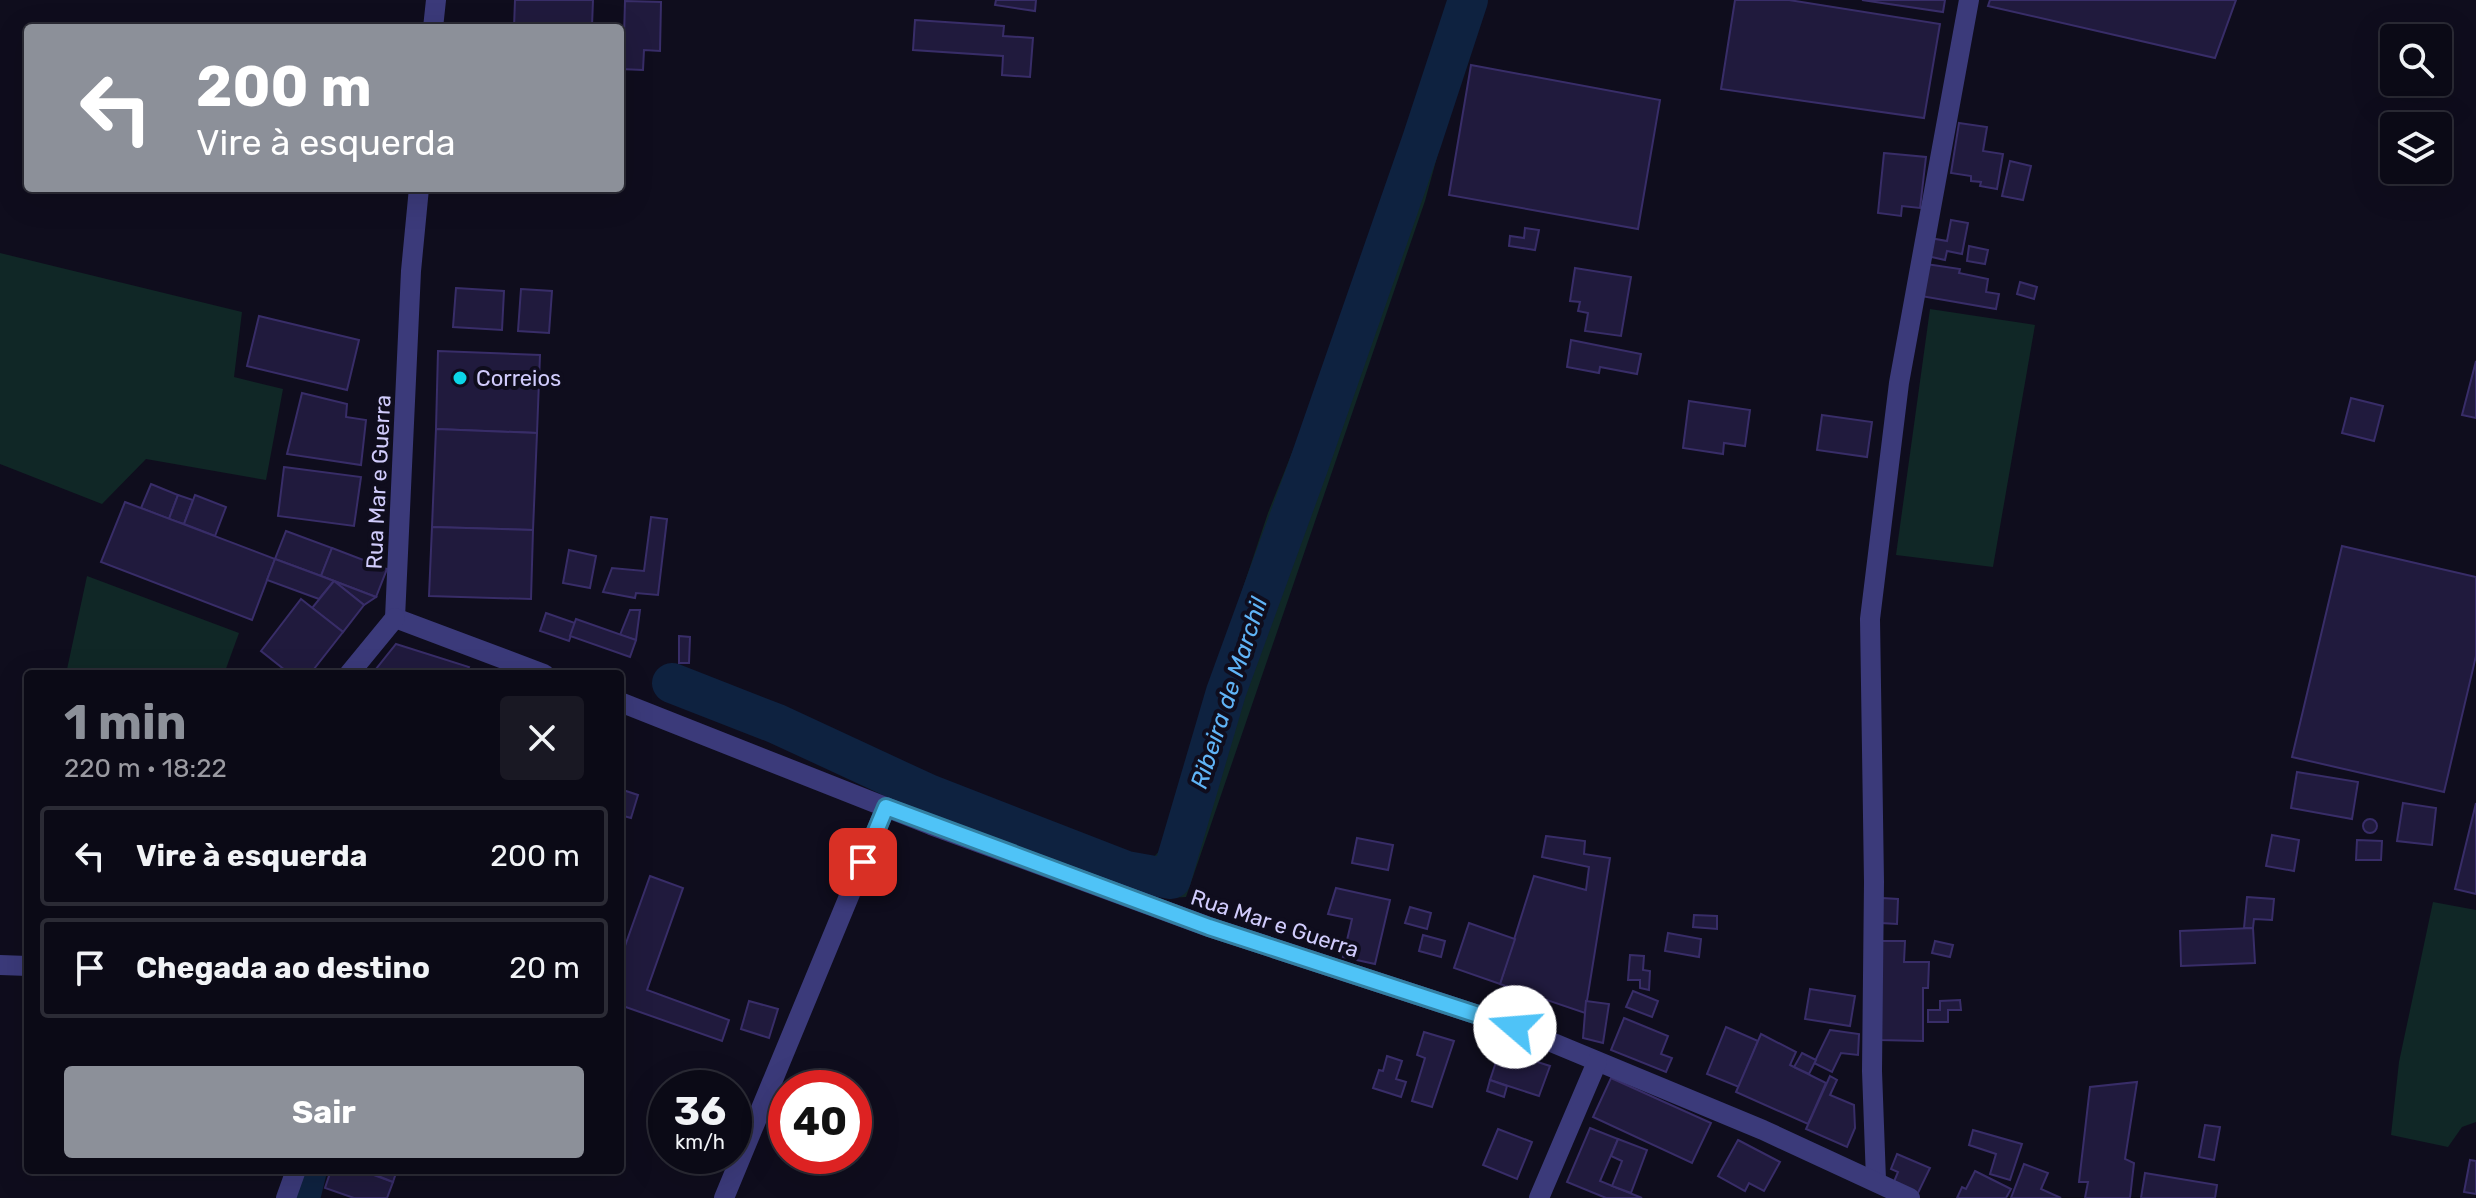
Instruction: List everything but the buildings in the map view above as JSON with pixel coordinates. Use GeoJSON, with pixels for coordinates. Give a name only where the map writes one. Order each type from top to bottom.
{"type":"FeatureCollection","features":[{"type":"Feature","properties":{"kind":"street"},"geometry":{"type":"LineString","coordinates":[[433,24],[436,0]]}},
{"type":"Feature","properties":{"kind":"street"},"geometry":{"type":"LineString","coordinates":[[1876,1180],[1872,1071],[1874,882],[1870,619],[1899,383],[1969,0]]}},
{"type":"Feature","properties":{"kind":"street","name":"Rua Mar e Guerra"},"geometry":{"type":"LineString","coordinates":[[395,618],[411,271],[419,192]]}},
{"type":"Feature","properties":{"kind":"street"},"geometry":{"type":"LineString","coordinates":[[352,670],[395,618],[533,670]]}},
{"type":"Feature","properties":{"kind":"street","name":"Rua Mar e Guerra"},"geometry":{"type":"LineString","coordinates":[[624,704],[886,807],[1209,927],[1515,1027],[1876,1180],[1910,1198]]}},
{"type":"Feature","properties":{"kind":"street"},"geometry":{"type":"LineString","coordinates":[[724,1198],[886,807]]}},
{"type":"Feature","properties":{"kind":"street"},"geometry":{"type":"LineString","coordinates":[[0,965],[24,966]]}},
{"type":"Feature","properties":{"kind":"street"},"geometry":{"type":"LineString","coordinates":[[1539,1198],[1597,1062]]}},
{"type":"Feature","properties":{"kind":"street"},"geometry":{"type":"LineString","coordinates":[[286,1198],[295,1174]]}},
{"type":"Feature","properties":{"kind":"green space"},"geometry":{"type":"Polygon","coordinates":[[[1451,0],[1480,0],[1425,201],[1186,897],[1169,898],[1143,891],[1149,862],[1164,846],[1192,740],[1268,513],[1349,309],[1451,0]]]}},
{"type":"Feature","properties":{"kind":"green space"},"geometry":{"type":"Polygon","coordinates":[[[0,253],[242,312],[234,377],[283,389],[266,480],[146,459],[102,504],[0,464],[0,253]]]}},
{"type":"Feature","properties":{"kind":"green space"},"geometry":{"type":"Polygon","coordinates":[[[1930,309],[2035,325],[1993,567],[1896,555],[1930,309]]]}},
{"type":"Feature","properties":{"kind":"green space"},"geometry":{"type":"Polygon","coordinates":[[[87,576],[239,633],[225,670],[67,670],[87,576]]]}},
{"type":"Feature","properties":{"kind":"green space"},"geometry":{"type":"Polygon","coordinates":[[[2433,902],[2476,910],[2476,1122],[2462,1127],[2448,1147],[2391,1135],[2399,1062],[2433,902]]]}},
{"type":"Feature","properties":{"kind":"waterway","name":"Ribeira de Marchil"},"geometry":{"type":"LineString","coordinates":[[672,683],[777,724],[928,794],[1126,871],[1171,879],[1226,692],[1308,467],[1468,0]]}},
{"type":"Feature","properties":{"kind":"waterway"},"geometry":{"type":"LineString","coordinates":[[300,1198],[306,1174]]}},
{"type":"Feature","properties":{"kind":"place","name":"Correios"},"geometry":{"type":"Point","coordinates":[460,378]}},
{"type":"Feature","properties":{"kind":"route"},"geometry":{"type":"LineString","coordinates":[[863,862],[886,807],[1209,927],[1515,1027]]}}]}
